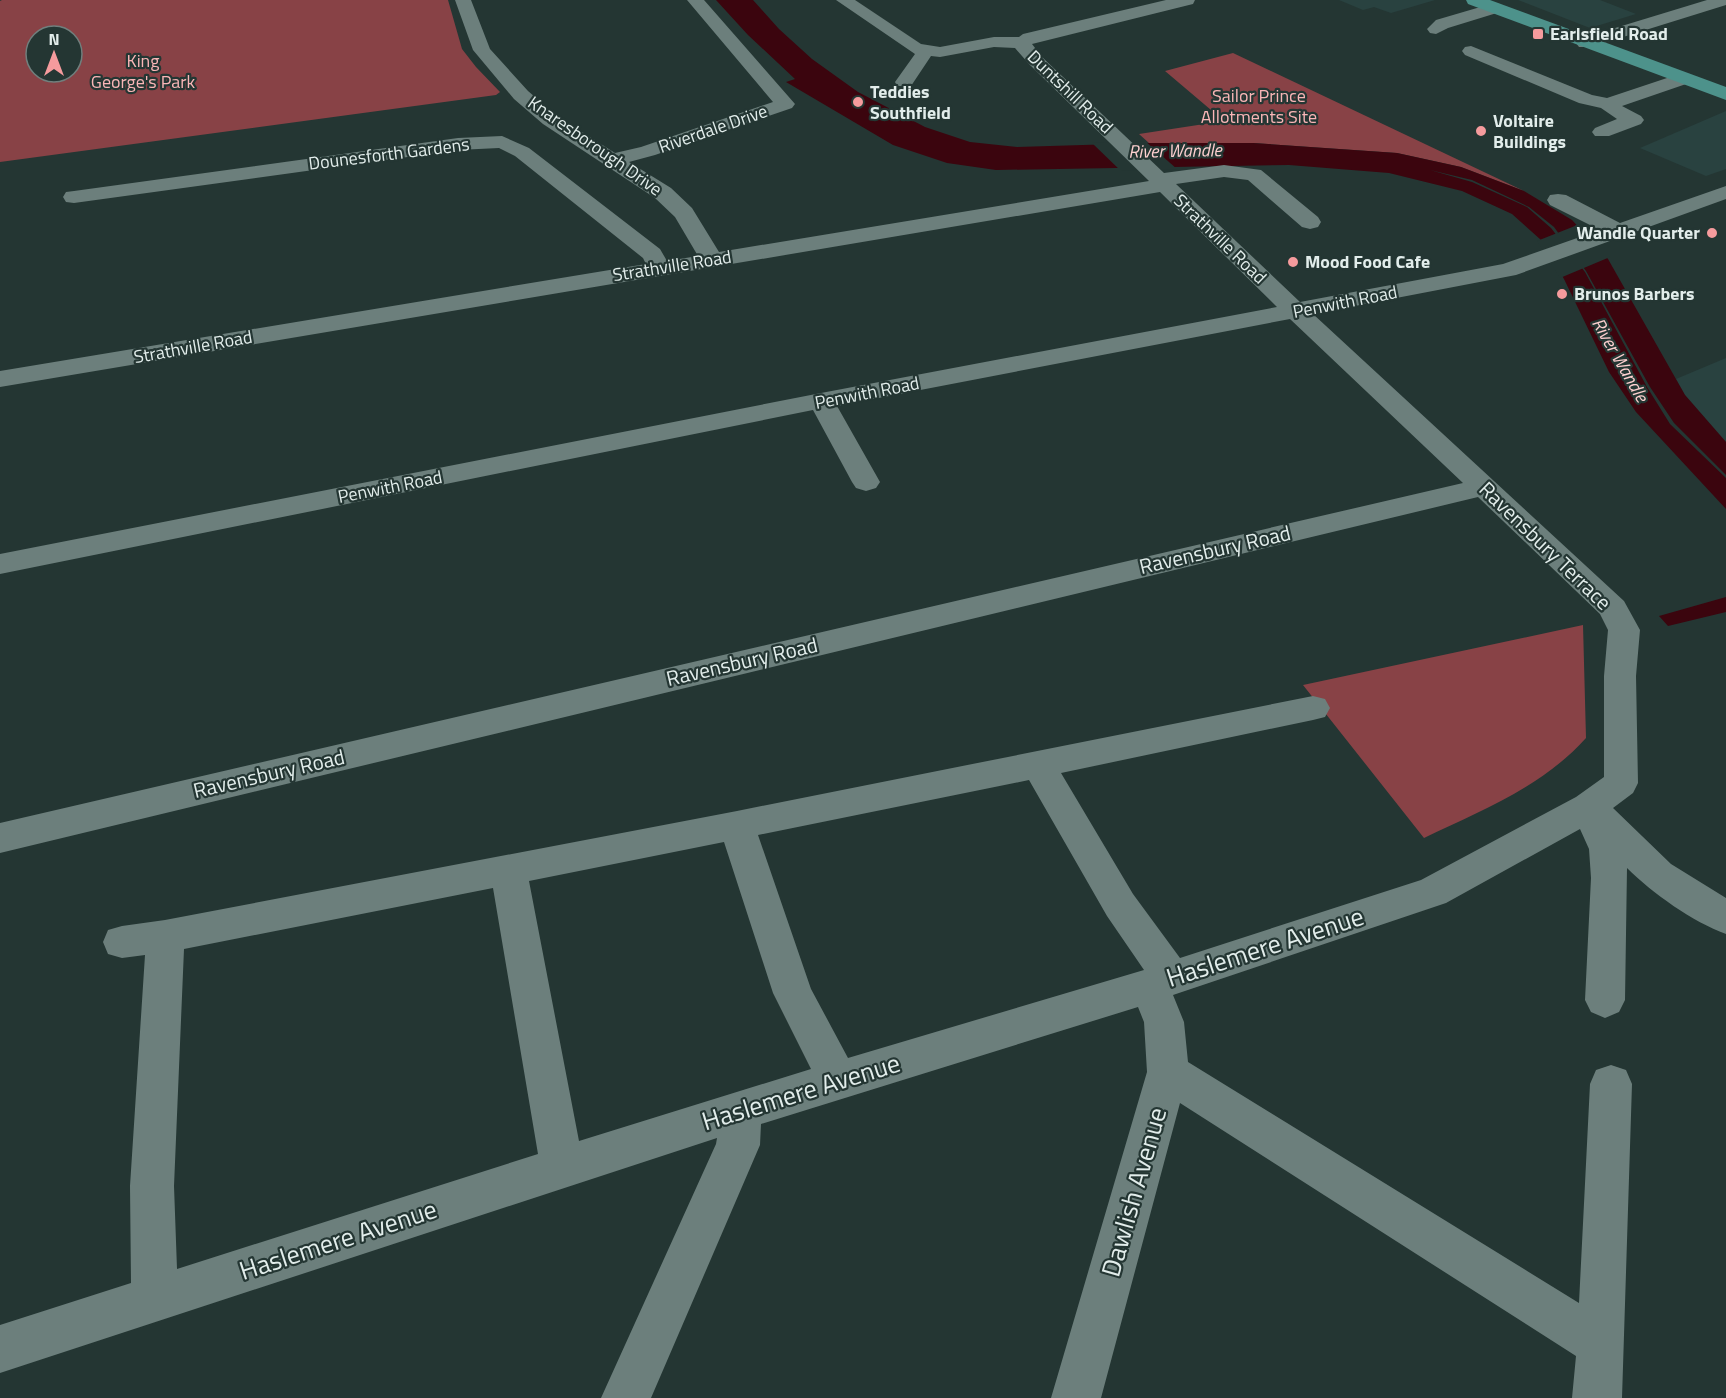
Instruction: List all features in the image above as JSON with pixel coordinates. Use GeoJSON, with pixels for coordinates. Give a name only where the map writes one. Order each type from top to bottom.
{"type":"FeatureCollection","features":[{"type":"Feature","properties":{"kind":"main road"},"geometry":{"type":"LineString","coordinates":[[1474,0],[1726,94]]}},
{"type":"Feature","properties":{"kind":"street","name":"Knaresborough Drive"},"geometry":{"type":"LineString","coordinates":[[463,0],[482,50],[521,95],[550,120],[663,193],[684,213],[712,260]]}},
{"type":"Feature","properties":{"kind":"street","name":"Riverdale Drive"},"geometry":{"type":"LineString","coordinates":[[612,160],[648,151],[785,105],[695,0]]}},
{"type":"Feature","properties":{"kind":"street"},"geometry":{"type":"LineString","coordinates":[[844,0],[916,48],[926,51],[956,51],[994,42],[1023,43]]}},
{"type":"Feature","properties":{"kind":"street","name":"Duntshill Road"},"geometry":{"type":"LineString","coordinates":[[1158,180],[1036,62],[1025,50],[1023,43],[1029,39],[1187,0]]}},
{"type":"Feature","properties":{"kind":"street"},"geometry":{"type":"LineString","coordinates":[[1585,43],[1725,0]]}},
{"type":"Feature","properties":{"kind":"street"},"geometry":{"type":"LineString","coordinates":[[1436,29],[1443,24],[1494,8]]}},
{"type":"Feature","properties":{"kind":"street"},"geometry":{"type":"LineString","coordinates":[[904,82],[926,51]]}},
{"type":"Feature","properties":{"kind":"street"},"geometry":{"type":"LineString","coordinates":[[1471,51],[1586,99],[1608,105],[1634,120],[1602,132]]}},
{"type":"Feature","properties":{"kind":"street"},"geometry":{"type":"LineString","coordinates":[[1608,105],[1682,79]]}},
{"type":"Feature","properties":{"kind":"street","name":"Dounesforth Gardens"},"geometry":{"type":"LineString","coordinates":[[74,197],[458,144],[502,142],[522,152],[627,233],[652,254],[660,268]]}},
{"type":"Feature","properties":{"kind":"street"},"geometry":{"type":"LineString","coordinates":[[1158,180],[1224,171],[1254,174],[1310,222]]}},
{"type":"Feature","properties":{"kind":"street","name":"Strathville Road"},"geometry":{"type":"LineString","coordinates":[[0,379],[712,260],[1158,180],[1296,311]]}},
{"type":"Feature","properties":{"kind":"street","name":"Penwith Road"},"geometry":{"type":"LineString","coordinates":[[0,564],[821,401],[1508,270],[1726,192]]}},
{"type":"Feature","properties":{"kind":"street"},"geometry":{"type":"LineString","coordinates":[[1558,200],[1607,234]]}},
{"type":"Feature","properties":{"kind":"street","name":"Ravensbury Terrace"},"geometry":{"type":"LineString","coordinates":[[1296,311],[1613,608],[1624,630],[1620,676],[1621,783],[1589,807]]}},
{"type":"Feature","properties":{"kind":"street"},"geometry":{"type":"LineString","coordinates":[[821,401],[866,482]]}},
{"type":"Feature","properties":{"kind":"street","name":"Ravensbury Road"},"geometry":{"type":"LineString","coordinates":[[0,838],[1484,487]]}},
{"type":"Feature","properties":{"kind":"street"},"geometry":{"type":"LineString","coordinates":[[122,942],[165,936],[508,870],[1313,708]]}},
{"type":"Feature","properties":{"kind":"street","name":"Dawlish Avenue"},"geometry":{"type":"LineString","coordinates":[[1038,765],[1120,905],[1160,982],[1168,1072],[1076,1398]]}},
{"type":"Feature","properties":{"kind":"street"},"geometry":{"type":"LineString","coordinates":[[1589,807],[1658,875],[1726,918]]}},
{"type":"Feature","properties":{"kind":"street"},"geometry":{"type":"LineString","coordinates":[[1589,807],[1607,849],[1610,878],[1605,1000]]}},
{"type":"Feature","properties":{"kind":"street","name":"Haslemere Avenue"},"geometry":{"type":"LineString","coordinates":[[0,1349],[740,1110],[1160,982],[1433,892],[1589,807]]}},
{"type":"Feature","properties":{"kind":"street"},"geometry":{"type":"LineString","coordinates":[[737,825],[793,993],[838,1080]]}},
{"type":"Feature","properties":{"kind":"street"},"geometry":{"type":"LineString","coordinates":[[508,870],[562,1167]]}},
{"type":"Feature","properties":{"kind":"street"},"geometry":{"type":"LineString","coordinates":[[155,1299],[152,1186],[165,936]]}},
{"type":"Feature","properties":{"kind":"street"},"geometry":{"type":"LineString","coordinates":[[1168,1072],[1600,1344]]}},
{"type":"Feature","properties":{"kind":"street"},"geometry":{"type":"LineString","coordinates":[[1597,1398],[1611,1084]]}},
{"type":"Feature","properties":{"kind":"street"},"geometry":{"type":"LineString","coordinates":[[626,1398],[738,1145],[740,1110]]}},
{"type":"Feature","properties":{"kind":"shaded area"},"geometry":{"type":"Polygon","coordinates":[[[1339,0],[1435,0],[1391,13],[1374,7],[1363,10],[1339,0]]]}},
{"type":"Feature","properties":{"kind":"shaded area"},"geometry":{"type":"Polygon","coordinates":[[[1518,0],[1600,0],[1636,14],[1590,28],[1518,0]]]}},
{"type":"Feature","properties":{"kind":"shaded area"},"geometry":{"type":"Polygon","coordinates":[[[1726,111],[1726,169],[1706,176],[1640,148],[1726,111]]]}},
{"type":"Feature","properties":{"kind":"shaded area"},"geometry":{"type":"Polygon","coordinates":[[[1726,358],[1726,442],[1685,395],[1676,379],[1726,358]]]}},
{"type":"Feature","properties":{"kind":"green space","name":"King George's Park"},"geometry":{"type":"Polygon","coordinates":[[[2,0],[448,0],[462,49],[500,92],[496,95],[0,162],[0,1],[2,0]]]}},
{"type":"Feature","properties":{"kind":"green space","name":"Sailor Prince Allotments Site"},"geometry":{"type":"Polygon","coordinates":[[[1233,53],[1524,191],[1461,167],[1397,153],[1253,143],[1149,143],[1139,134],[1224,121],[1165,71],[1233,53]]]}},
{"type":"Feature","properties":{"kind":"green space"},"geometry":{"type":"Polygon","coordinates":[[[1583,625],[1586,738],[1569,755],[1531,784],[1424,838],[1303,685],[1583,625]]]}},
{"type":"Feature","properties":{"kind":"water","name":"River Wandle"},"geometry":{"type":"Polygon","coordinates":[[[716,0],[753,0],[779,29],[812,59],[858,92],[925,127],[970,142],[1017,147],[1253,143],[1397,153],[1461,167],[1524,191],[1572,220],[1608,259],[1685,395],[1726,442],[1726,475],[1674,423],[1650,387],[1586,271],[1554,227],[1529,207],[1472,180],[1430,170],[1472,182],[1527,207],[1551,228],[1585,272],[1647,387],[1670,424],[1726,478],[1726,509],[1636,412],[1609,372],[1564,279],[1541,240],[1512,214],[1462,191],[1389,173],[1289,165],[996,170],[947,163],[893,145],[786,82],[795,79],[748,35],[716,0]]]}},
{"type":"Feature","properties":{"kind":"water"},"geometry":{"type":"Polygon","coordinates":[[[1726,597],[1726,612],[1668,626],[1659,616],[1726,597]]]}},
{"type":"Feature","properties":{"kind":"pier"},"geometry":{"type":"Polygon","coordinates":[[[1145,141],[1177,169],[1121,171],[1092,143],[1145,141]]]}},
{"type":"Feature","properties":{"kind":"pier"},"geometry":{"type":"Polygon","coordinates":[[[1580,224],[1610,257],[1560,278],[1537,241],[1580,224]]]}},
{"type":"Feature","properties":{"kind":"place","name":"Earlsfield Road"},"geometry":{"type":"Point","coordinates":[1538,34]}},
{"type":"Feature","properties":{"kind":"place","name":"Teddies Southfield"},"geometry":{"type":"Point","coordinates":[858,102]}},
{"type":"Feature","properties":{"kind":"place","name":"Voltaire Buildings"},"geometry":{"type":"Point","coordinates":[1481,131]}},
{"type":"Feature","properties":{"kind":"place","name":"Wandle Quarter"},"geometry":{"type":"Point","coordinates":[1712,233]}},
{"type":"Feature","properties":{"kind":"place","name":"Mood Food Cafe"},"geometry":{"type":"Point","coordinates":[1293,262]}},
{"type":"Feature","properties":{"kind":"place","name":"Brunos Barbers"},"geometry":{"type":"Point","coordinates":[1562,294]}}]}
